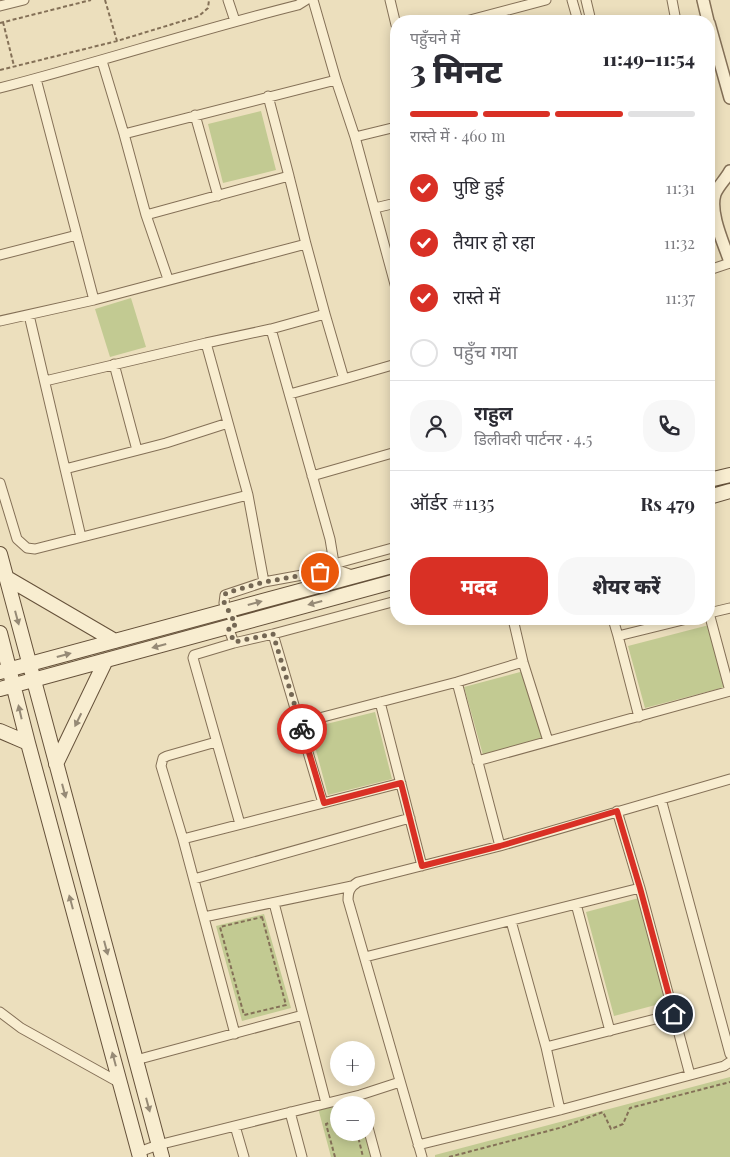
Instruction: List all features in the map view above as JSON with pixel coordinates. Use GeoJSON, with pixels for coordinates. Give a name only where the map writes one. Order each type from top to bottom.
{"type":"FeatureCollection","features":[{"type":"Feature","properties":{"kind":"main road"},"geometry":{"type":"LineString","coordinates":[[715,479],[730,475]]}},
{"type":"Feature","properties":{"kind":"main road"},"geometry":{"type":"LineString","coordinates":[[715,495],[730,491]]}},
{"type":"Feature","properties":{"kind":"main road"},"geometry":{"type":"LineString","coordinates":[[0,554],[160,1151]]}},
{"type":"Feature","properties":{"kind":"main road"},"geometry":{"type":"LineString","coordinates":[[5,671],[390,567]]}},
{"type":"Feature","properties":{"kind":"main road"},"geometry":{"type":"LineString","coordinates":[[6,578],[115,641]]}},
{"type":"Feature","properties":{"kind":"main road"},"geometry":{"type":"LineString","coordinates":[[0,689],[390,583]]}},
{"type":"Feature","properties":{"kind":"main road"},"geometry":{"type":"LineString","coordinates":[[0,632],[5,671],[14,685],[140,1155]]}},
{"type":"Feature","properties":{"kind":"main road"},"geometry":{"type":"LineString","coordinates":[[56,764],[106,660]]}},
{"type":"Feature","properties":{"kind":"main road"},"geometry":{"type":"LineString","coordinates":[[0,732],[28,743]]}},
{"type":"Feature","properties":{"kind":"street"},"geometry":{"type":"LineString","coordinates":[[0,6],[24,0]]}},
{"type":"Feature","properties":{"kind":"street"},"geometry":{"type":"LineString","coordinates":[[228,0],[235,21]]}},
{"type":"Feature","properties":{"kind":"street"},"geometry":{"type":"LineString","coordinates":[[0,88],[298,5],[306,0]]}},
{"type":"Feature","properties":{"kind":"street"},"geometry":{"type":"LineString","coordinates":[[313,0],[375,208],[390,265]]}},
{"type":"Feature","properties":{"kind":"street"},"geometry":{"type":"LineString","coordinates":[[390,0],[394,15]]}},
{"type":"Feature","properties":{"kind":"street"},"geometry":{"type":"LineString","coordinates":[[505,15],[546,0]]}},
{"type":"Feature","properties":{"kind":"street"},"geometry":{"type":"LineString","coordinates":[[572,0],[576,15]]}},
{"type":"Feature","properties":{"kind":"street"},"geometry":{"type":"LineString","coordinates":[[586,0],[590,15]]}},
{"type":"Feature","properties":{"kind":"street"},"geometry":{"type":"LineString","coordinates":[[672,0],[675,15]]}},
{"type":"Feature","properties":{"kind":"street"},"geometry":{"type":"LineString","coordinates":[[703,0],[706,15]]}},
{"type":"Feature","properties":{"kind":"street"},"geometry":{"type":"LineString","coordinates":[[715,40],[725,66],[730,98]]}},
{"type":"Feature","properties":{"kind":"street"},"geometry":{"type":"LineString","coordinates":[[102,61],[146,215],[168,279]]}},
{"type":"Feature","properties":{"kind":"street"},"geometry":{"type":"LineString","coordinates":[[36,79],[94,300]]}},
{"type":"Feature","properties":{"kind":"street"},"geometry":{"type":"LineString","coordinates":[[124,134],[336,80]]}},
{"type":"Feature","properties":{"kind":"street"},"geometry":{"type":"LineString","coordinates":[[268,96],[306,244],[344,379]]}},
{"type":"Feature","properties":{"kind":"street"},"geometry":{"type":"LineString","coordinates":[[195,115],[218,196]]}},
{"type":"Feature","properties":{"kind":"street"},"geometry":{"type":"LineString","coordinates":[[354,137],[390,128]]}},
{"type":"Feature","properties":{"kind":"street"},"geometry":{"type":"LineString","coordinates":[[715,193],[730,171]]}},
{"type":"Feature","properties":{"kind":"street"},"geometry":{"type":"LineString","coordinates":[[146,215],[289,176]]}},
{"type":"Feature","properties":{"kind":"street"},"geometry":{"type":"LineString","coordinates":[[375,208],[390,204]]}},
{"type":"Feature","properties":{"kind":"street"},"geometry":{"type":"LineString","coordinates":[[715,213],[730,263],[715,268]]}},
{"type":"Feature","properties":{"kind":"street"},"geometry":{"type":"LineString","coordinates":[[0,255],[77,235]]}},
{"type":"Feature","properties":{"kind":"street"},"geometry":{"type":"LineString","coordinates":[[0,322],[94,300],[306,244]]}},
{"type":"Feature","properties":{"kind":"street"},"geometry":{"type":"LineString","coordinates":[[45,381],[271,329],[325,314]]}},
{"type":"Feature","properties":{"kind":"street"},"geometry":{"type":"LineString","coordinates":[[29,315],[81,537]]}},
{"type":"Feature","properties":{"kind":"street"},"geometry":{"type":"LineString","coordinates":[[271,329],[330,540],[334,567]]}},
{"type":"Feature","properties":{"kind":"street"},"geometry":{"type":"LineString","coordinates":[[206,343],[248,495],[264,582]]}},
{"type":"Feature","properties":{"kind":"street"},"geometry":{"type":"LineString","coordinates":[[114,364],[137,450]]}},
{"type":"Feature","properties":{"kind":"street"},"geometry":{"type":"LineString","coordinates":[[290,394],[390,366]]}},
{"type":"Feature","properties":{"kind":"street"},"geometry":{"type":"LineString","coordinates":[[65,469],[228,423]]}},
{"type":"Feature","properties":{"kind":"street"},"geometry":{"type":"LineString","coordinates":[[312,476],[390,454]]}},
{"type":"Feature","properties":{"kind":"street"},"geometry":{"type":"LineString","coordinates":[[0,483],[17,539],[27,548],[35,548],[81,537],[248,495]]}},
{"type":"Feature","properties":{"kind":"street"},"geometry":{"type":"LineString","coordinates":[[234,642],[232,626],[224,599],[225,594],[264,582],[334,567],[390,549]]}},
{"type":"Feature","properties":{"kind":"street"},"geometry":{"type":"LineString","coordinates":[[334,567],[355,576]]}},
{"type":"Feature","properties":{"kind":"street"},"geometry":{"type":"LineString","coordinates":[[240,824],[193,658],[194,655],[234,642],[273,634],[390,603]]}},
{"type":"Feature","properties":{"kind":"street"},"geometry":{"type":"LineString","coordinates":[[715,612],[730,608]]}},
{"type":"Feature","properties":{"kind":"street"},"geometry":{"type":"LineString","coordinates":[[514,625],[523,662],[548,741]]}},
{"type":"Feature","properties":{"kind":"street"},"geometry":{"type":"LineString","coordinates":[[615,625],[639,717]]}},
{"type":"Feature","properties":{"kind":"street"},"geometry":{"type":"LineString","coordinates":[[618,636],[663,625]]}},
{"type":"Feature","properties":{"kind":"street"},"geometry":{"type":"LineString","coordinates":[[477,762],[730,691],[712,625]]}},
{"type":"Feature","properties":{"kind":"street"},"geometry":{"type":"LineString","coordinates":[[273,634],[324,803]]}},
{"type":"Feature","properties":{"kind":"street"},"geometry":{"type":"LineString","coordinates":[[300,723],[457,682],[523,662]]}},
{"type":"Feature","properties":{"kind":"street"},"geometry":{"type":"LineString","coordinates":[[457,682],[500,846]]}},
{"type":"Feature","properties":{"kind":"street"},"geometry":{"type":"LineString","coordinates":[[380,702],[422,866]]}},
{"type":"Feature","properties":{"kind":"street"},"geometry":{"type":"LineString","coordinates":[[216,742],[162,758],[160,766],[183,839],[235,1034]]}},
{"type":"Feature","properties":{"kind":"street"},"geometry":{"type":"LineString","coordinates":[[204,917],[352,886],[358,882],[500,846],[730,779]]}},
{"type":"Feature","properties":{"kind":"street"},"geometry":{"type":"LineString","coordinates":[[183,839],[401,783]]}},
{"type":"Feature","properties":{"kind":"street"},"geometry":{"type":"LineString","coordinates":[[661,799],[730,1054]]}},
{"type":"Feature","properties":{"kind":"street"},"geometry":{"type":"LineString","coordinates":[[617,811],[640,888],[690,1075]]}},
{"type":"Feature","properties":{"kind":"street"},"geometry":{"type":"LineString","coordinates":[[194,879],[410,818]]}},
{"type":"Feature","properties":{"kind":"street"},"geometry":{"type":"LineString","coordinates":[[352,886],[348,893],[348,900],[422,1157]]}},
{"type":"Feature","properties":{"kind":"street"},"geometry":{"type":"LineString","coordinates":[[364,957],[640,888]]}},
{"type":"Feature","properties":{"kind":"street"},"geometry":{"type":"LineString","coordinates":[[274,903],[326,1103]]}},
{"type":"Feature","properties":{"kind":"street"},"geometry":{"type":"LineString","coordinates":[[576,904],[610,1031]]}},
{"type":"Feature","properties":{"kind":"street"},"geometry":{"type":"LineString","coordinates":[[511,921],[546,1047],[560,1110]]}},
{"type":"Feature","properties":{"kind":"street"},"geometry":{"type":"LineString","coordinates":[[0,1012],[21,1028],[121,1083]]}},
{"type":"Feature","properties":{"kind":"street"},"geometry":{"type":"LineString","coordinates":[[546,1047],[674,1014]]}},
{"type":"Feature","properties":{"kind":"street"},"geometry":{"type":"LineString","coordinates":[[136,1060],[303,1015]]}},
{"type":"Feature","properties":{"kind":"street"},"geometry":{"type":"LineString","coordinates":[[418,1145],[560,1110],[724,1066],[730,1062]]}},
{"type":"Feature","properties":{"kind":"street"},"geometry":{"type":"LineString","coordinates":[[140,1155],[160,1151],[235,1126],[400,1082]]}},
{"type":"Feature","properties":{"kind":"street"},"geometry":{"type":"LineString","coordinates":[[290,1112],[302,1157]]}},
{"type":"Feature","properties":{"kind":"street"},"geometry":{"type":"LineString","coordinates":[[235,1126],[244,1157]]}},
{"type":"Feature","properties":{"kind":"street"},"geometry":{"type":"LineString","coordinates":[[372,1141],[376,1157]]}},
{"type":"Feature","properties":{"kind":"path"},"geometry":{"type":"LineString","coordinates":[[14,66],[2,22],[91,0]]}},
{"type":"Feature","properties":{"kind":"path"},"geometry":{"type":"LineString","coordinates":[[105,0],[117,41]]}},
{"type":"Feature","properties":{"kind":"path"},"geometry":{"type":"LineString","coordinates":[[0,70],[117,41],[199,16],[208,8],[209,0]]}},
{"type":"Feature","properties":{"kind":"path"},"geometry":{"type":"LineString","coordinates":[[262,917],[286,1005],[244,1015],[220,927],[262,917]]}},
{"type":"Feature","properties":{"kind":"path"},"geometry":{"type":"LineString","coordinates":[[450,1157],[563,1127],[602,1112],[610,1128],[623,1124],[630,1108],[730,1082]]}},
{"type":"Feature","properties":{"kind":"path"},"geometry":{"type":"LineString","coordinates":[[330,1123],[326,1124],[330,1140]]}},
{"type":"Feature","properties":{"kind":"path"},"geometry":{"type":"LineString","coordinates":[[330,1141],[334,1157]]}},
{"type":"Feature","properties":{"kind":"path"},"geometry":{"type":"LineString","coordinates":[[359,1141],[363,1157]]}},
{"type":"Feature","properties":{"kind":"green space"},"geometry":{"type":"Polygon","coordinates":[[[261,111],[276,170],[223,183],[208,124],[261,111]]]}},
{"type":"Feature","properties":{"kind":"green space"},"geometry":{"type":"Polygon","coordinates":[[[131,298],[146,347],[110,357],[95,309],[131,298]]]}},
{"type":"Feature","properties":{"kind":"green space"},"geometry":{"type":"Polygon","coordinates":[[[709,625],[725,687],[645,708],[628,646],[709,625]]]}},
{"type":"Feature","properties":{"kind":"green space"},"geometry":{"type":"Polygon","coordinates":[[[524,671],[543,738],[483,755],[464,687],[524,671]]]}},
{"type":"Feature","properties":{"kind":"green space"},"geometry":{"type":"Polygon","coordinates":[[[375,712],[392,779],[328,795],[310,728],[375,712]]]}},
{"type":"Feature","properties":{"kind":"green space"},"geometry":{"type":"Polygon","coordinates":[[[639,898],[667,1002],[614,1016],[586,912],[639,898]]]}},
{"type":"Feature","properties":{"kind":"green space"},"geometry":{"type":"Polygon","coordinates":[[[264,914],[291,1008],[242,1021],[216,926],[264,914]]]}},
{"type":"Feature","properties":{"kind":"green space"},"geometry":{"type":"Polygon","coordinates":[[[730,1077],[730,1157],[435,1157],[435,1155],[730,1077]]]}},
{"type":"Feature","properties":{"kind":"green space"},"geometry":{"type":"Polygon","coordinates":[[[330,1105],[330,1141],[369,1141],[373,1157],[331,1157],[318,1108],[330,1105]]]}},
{"type":"Feature","properties":{"kind":"way so far"},"geometry":{"type":"LineString","coordinates":[[302,729],[273,634],[234,642],[228,627],[236,625],[224,602],[224,597],[226,593],[264,582],[320,572]]}},
{"type":"Feature","properties":{"kind":"route"},"geometry":{"type":"LineString","coordinates":[[302,729],[324,803],[401,783],[422,866],[500,846],[617,811],[674,1014]]}}]}
